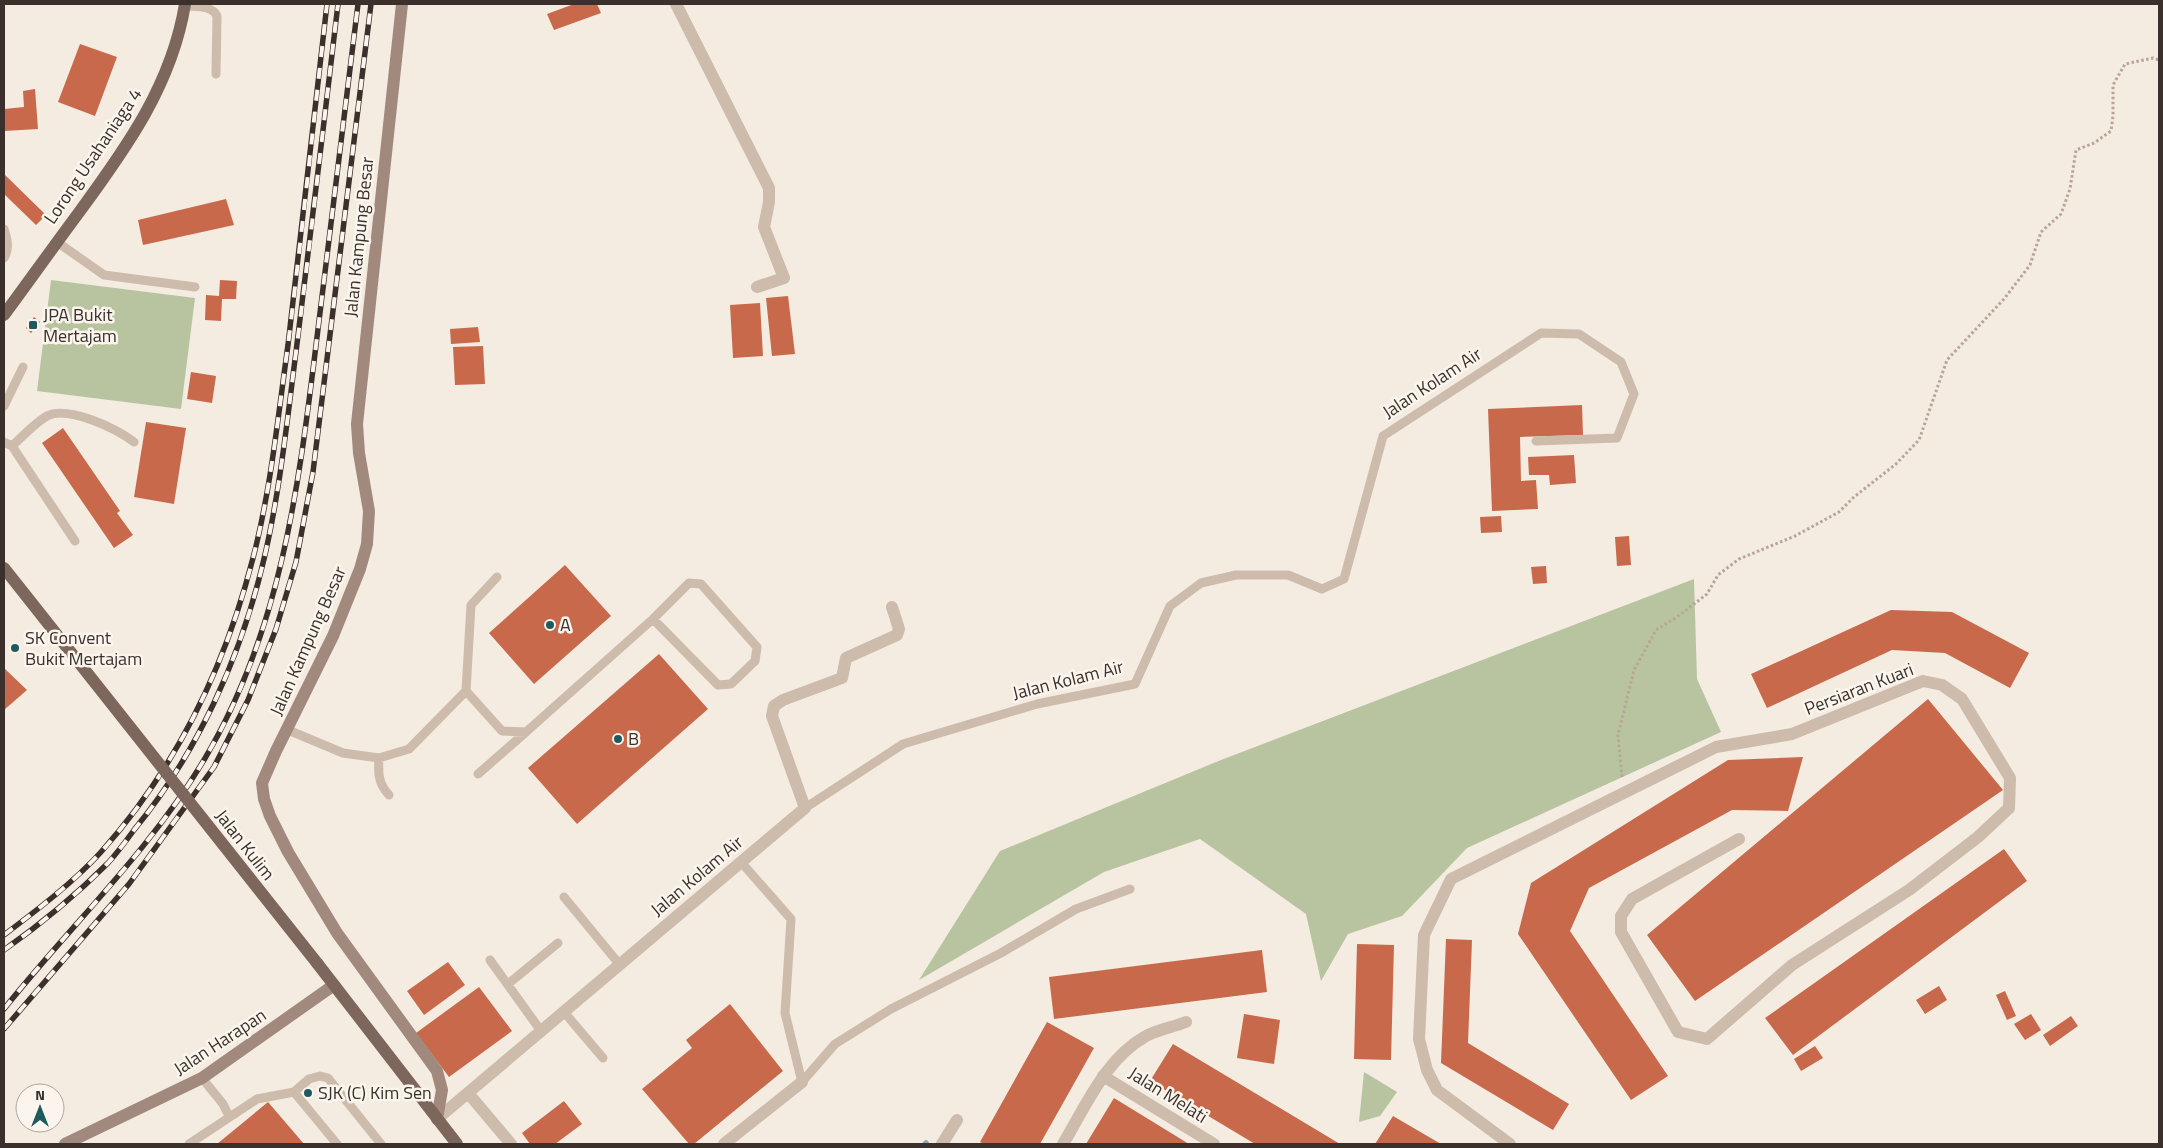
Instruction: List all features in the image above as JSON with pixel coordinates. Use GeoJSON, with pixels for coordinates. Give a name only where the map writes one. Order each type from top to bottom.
{"type":"FeatureCollection","features":[{"type":"Feature","properties":{"kind":"main road","name":"Lorong Usahaniaga 4"},"geometry":{"type":"LineString","coordinates":[[4,316],[99,185],[150,109],[172,60],[185,5]]}},
{"type":"Feature","properties":{"kind":"main road","name":"Jalan Kulim"},"geometry":{"type":"LineString","coordinates":[[4,568],[317,963],[457,1144]]}},
{"type":"Feature","properties":{"kind":"street","name":"Jalan Kampung Besar"},"geometry":{"type":"LineString","coordinates":[[402,4],[357,424],[359,453],[369,511],[367,544],[360,569],[333,636],[262,783],[264,800],[270,816],[288,852],[337,933],[437,1071],[442,1090],[437,1119]]}},
{"type":"Feature","properties":{"kind":"street"},"geometry":{"type":"LineString","coordinates":[[676,4],[769,188],[770,202],[764,227],[784,278],[757,287]]}},
{"type":"Feature","properties":{"kind":"street"},"geometry":{"type":"LineString","coordinates":[[805,808],[772,716],[774,706],[783,700],[842,678],[846,658],[897,635],[899,629],[892,607]]}},
{"type":"Feature","properties":{"kind":"street","name":"Persiaran Kuari"},"geometry":{"type":"LineString","coordinates":[[1510,1144],[1437,1090],[1426,1070],[1419,1039],[1424,935],[1451,879],[1716,747],[1792,734],[1923,681],[1942,685],[1962,699],[2010,778],[2009,808],[1978,838],[1909,890],[1792,965],[1707,1039],[1678,1032],[1621,932],[1620,916],[1632,899],[1739,839]]}},
{"type":"Feature","properties":{"kind":"street","name":"Jalan Kolam Air"},"geometry":{"type":"LineString","coordinates":[[437,1119],[805,808]]}},
{"type":"Feature","properties":{"kind":"street","name":"Jalan Harapan"},"geometry":{"type":"LineString","coordinates":[[64,1144],[202,1078],[334,985]]}},
{"type":"Feature","properties":{"kind":"street"},"geometry":{"type":"LineString","coordinates":[[1067,1143],[1103,1076],[1126,1050],[1148,1035],[1186,1022]]}},
{"type":"Feature","properties":{"kind":"street","name":"Jalan Melati"},"geometry":{"type":"LineString","coordinates":[[1103,1076],[1214,1144]]}},
{"type":"Feature","properties":{"kind":"street"},"geometry":{"type":"LineString","coordinates":[[724,1144],[802,1082]]}},
{"type":"Feature","properties":{"kind":"street"},"geometry":{"type":"LineString","coordinates":[[468,1093],[511,1144]]}},
{"type":"Feature","properties":{"kind":"street"},"geometry":{"type":"LineString","coordinates":[[942,1144],[957,1120]]}},
{"type":"Feature","properties":{"kind":"lane"},"geometry":{"type":"LineString","coordinates":[[185,5],[210,8],[215,11],[217,16],[216,74]]}},
{"type":"Feature","properties":{"kind":"lane"},"geometry":{"type":"LineString","coordinates":[[4,229],[8,242],[4,258]]}},
{"type":"Feature","properties":{"kind":"lane"},"geometry":{"type":"LineString","coordinates":[[57,242],[104,275],[195,287]]}},
{"type":"Feature","properties":{"kind":"lane","name":"Jalan Kolam Air"},"geometry":{"type":"LineString","coordinates":[[805,808],[903,744],[1037,704],[1134,684],[1170,606],[1202,584],[1236,575],[1288,575],[1322,589],[1344,579],[1383,436],[1540,333],[1579,334],[1621,362],[1634,394],[1617,438],[1536,441]]}},
{"type":"Feature","properties":{"kind":"lane"},"geometry":{"type":"LineString","coordinates":[[4,406],[24,367]]}},
{"type":"Feature","properties":{"kind":"lane"},"geometry":{"type":"LineString","coordinates":[[75,541],[8,444],[48,416],[60,413],[90,419],[122,433],[134,442]]}},
{"type":"Feature","properties":{"kind":"lane"},"geometry":{"type":"LineString","coordinates":[[288,730],[343,753],[379,758],[409,749],[466,692],[471,605],[497,577]]}},
{"type":"Feature","properties":{"kind":"lane"},"geometry":{"type":"LineString","coordinates":[[478,774],[653,619],[689,583],[701,584],[757,647],[756,661],[731,684],[718,685],[653,619]]}},
{"type":"Feature","properties":{"kind":"lane"},"geometry":{"type":"LineString","coordinates":[[466,692],[502,731],[526,732]]}},
{"type":"Feature","properties":{"kind":"lane"},"geometry":{"type":"LineString","coordinates":[[379,758],[378,776],[388,795]]}},
{"type":"Feature","properties":{"kind":"lane"},"geometry":{"type":"LineString","coordinates":[[741,862],[791,920],[785,1013],[802,1082]]}},
{"type":"Feature","properties":{"kind":"lane"},"geometry":{"type":"LineString","coordinates":[[802,1082],[836,1044],[891,1009],[1001,953],[1076,909],[1130,889]]}},
{"type":"Feature","properties":{"kind":"lane"},"geometry":{"type":"LineString","coordinates":[[564,897],[620,965]]}},
{"type":"Feature","properties":{"kind":"lane"},"geometry":{"type":"LineString","coordinates":[[508,984],[558,943]]}},
{"type":"Feature","properties":{"kind":"lane"},"geometry":{"type":"LineString","coordinates":[[490,960],[541,1031]]}},
{"type":"Feature","properties":{"kind":"lane"},"geometry":{"type":"LineString","coordinates":[[564,1012],[603,1058]]}},
{"type":"Feature","properties":{"kind":"lane"},"geometry":{"type":"LineString","coordinates":[[188,1144],[257,1099],[294,1092],[309,1079],[320,1076],[328,1078],[381,1144]]}},
{"type":"Feature","properties":{"kind":"lane"},"geometry":{"type":"LineString","coordinates":[[202,1078],[230,1116]]}},
{"type":"Feature","properties":{"kind":"lane"},"geometry":{"type":"LineString","coordinates":[[294,1092],[337,1144]]}},
{"type":"Feature","properties":{"kind":"path"},"geometry":{"type":"LineString","coordinates":[[1623,793],[1618,735],[1634,670],[1656,630],[1707,594],[1718,575],[1739,559],[1795,536],[1839,512],[1854,497],[1896,464],[1919,440],[1947,360],[2004,299],[2030,265],[2041,232],[2061,214],[2070,189],[2076,150],[2094,143],[2111,130],[2114,116],[2112,85],[2125,64],[2153,58],[2159,60]]}},
{"type":"Feature","properties":{"kind":"green space"},"geometry":{"type":"Polygon","coordinates":[[[51,280],[195,298],[181,409],[37,391],[51,280]]]}},
{"type":"Feature","properties":{"kind":"green space"},"geometry":{"type":"Polygon","coordinates":[[[1694,579],[1697,679],[1721,732],[1467,848],[1402,916],[1348,934],[1321,981],[1306,914],[1200,839],[1104,872],[919,980],[1000,851],[1221,760],[1694,579]]]}},
{"type":"Feature","properties":{"kind":"green space"},"geometry":{"type":"Polygon","coordinates":[[[1364,1072],[1397,1092],[1380,1116],[1359,1122],[1364,1072]]]}},
{"type":"Feature","properties":{"kind":"building"},"geometry":{"type":"Polygon","coordinates":[[[574,4],[597,4],[601,13],[554,30],[547,14],[574,4]]]}},
{"type":"Feature","properties":{"kind":"building"},"geometry":{"type":"Polygon","coordinates":[[[80,44],[117,57],[95,116],[58,102],[80,44]]]}},
{"type":"Feature","properties":{"kind":"building"},"geometry":{"type":"Polygon","coordinates":[[[35,89],[38,129],[4,131],[4,109],[24,107],[23,91],[35,89]]]}},
{"type":"Feature","properties":{"kind":"building"},"geometry":{"type":"Polygon","coordinates":[[[4,174],[46,215],[36,225],[4,194],[4,174]]]}},
{"type":"Feature","properties":{"kind":"building"},"geometry":{"type":"Polygon","coordinates":[[[226,199],[234,225],[143,245],[138,220],[226,199]]]}},
{"type":"Feature","properties":{"kind":"building"},"geometry":{"type":"Polygon","coordinates":[[[220,280],[237,281],[236,299],[222,299],[221,321],[205,320],[206,295],[219,296],[220,280]]]}},
{"type":"Feature","properties":{"kind":"building"},"geometry":{"type":"Polygon","coordinates":[[[788,296],[795,354],[772,356],[766,298],[788,296]]]}},
{"type":"Feature","properties":{"kind":"building"},"geometry":{"type":"Polygon","coordinates":[[[760,303],[763,356],[733,358],[730,305],[760,303]]]}},
{"type":"Feature","properties":{"kind":"building"},"geometry":{"type":"Polygon","coordinates":[[[34,317],[40,322],[31,333],[26,328],[34,317]]]}},
{"type":"Feature","properties":{"kind":"building"},"geometry":{"type":"Polygon","coordinates":[[[478,327],[480,342],[451,344],[450,329],[478,327]]]}},
{"type":"Feature","properties":{"kind":"building"},"geometry":{"type":"Polygon","coordinates":[[[483,346],[485,384],[455,385],[453,347],[483,346]]]}},
{"type":"Feature","properties":{"kind":"building"},"geometry":{"type":"Polygon","coordinates":[[[191,372],[216,376],[212,403],[187,399],[191,372]]]}},
{"type":"Feature","properties":{"kind":"building"},"geometry":{"type":"Polygon","coordinates":[[[1582,405],[1583,435],[1520,437],[1521,481],[1536,480],[1538,509],[1492,511],[1488,409],[1582,405]]]}},
{"type":"Feature","properties":{"kind":"building"},"geometry":{"type":"Polygon","coordinates":[[[146,422],[186,428],[174,504],[134,497],[146,422]]]}},
{"type":"Feature","properties":{"kind":"building"},"geometry":{"type":"Polygon","coordinates":[[[63,428],[120,511],[117,513],[133,535],[114,548],[42,443],[63,428]]]}},
{"type":"Feature","properties":{"kind":"building"},"geometry":{"type":"Polygon","coordinates":[[[1574,455],[1576,483],[1550,485],[1549,475],[1529,475],[1528,457],[1574,455]]]}},
{"type":"Feature","properties":{"kind":"building"},"geometry":{"type":"Polygon","coordinates":[[[1501,516],[1502,532],[1481,533],[1480,517],[1501,516]]]}},
{"type":"Feature","properties":{"kind":"building"},"geometry":{"type":"Polygon","coordinates":[[[1629,536],[1631,565],[1617,566],[1615,537],[1629,536]]]}},
{"type":"Feature","properties":{"kind":"building","name":"A"},"geometry":{"type":"Polygon","coordinates":[[[565,565],[611,616],[534,684],[489,633],[565,565]]]}},
{"type":"Feature","properties":{"kind":"building"},"geometry":{"type":"Polygon","coordinates":[[[1546,566],[1547,583],[1533,584],[1531,567],[1546,566]]]}},
{"type":"Feature","properties":{"kind":"building"},"geometry":{"type":"Polygon","coordinates":[[[1891,610],[1952,612],[2029,653],[2010,688],[1945,653],[1892,650],[1767,708],[1751,674],[1891,610]]]}},
{"type":"Feature","properties":{"kind":"building","name":"B"},"geometry":{"type":"Polygon","coordinates":[[[659,654],[708,709],[577,824],[528,768],[659,654]]]}},
{"type":"Feature","properties":{"kind":"building"},"geometry":{"type":"Polygon","coordinates":[[[4,670],[27,690],[4,710],[4,670]]]}},
{"type":"Feature","properties":{"kind":"building"},"geometry":{"type":"Polygon","coordinates":[[[1928,699],[2003,790],[1695,1001],[1647,935],[1928,699]]]}},
{"type":"Feature","properties":{"kind":"building"},"geometry":{"type":"Polygon","coordinates":[[[1803,757],[1788,811],[1732,810],[1589,888],[1570,931],[1668,1076],[1631,1100],[1518,934],[1531,883],[1728,760],[1803,757]]]}},
{"type":"Feature","properties":{"kind":"building"},"geometry":{"type":"Polygon","coordinates":[[[2004,849],[2027,881],[1793,1055],[1765,1018],[2004,849]]]}},
{"type":"Feature","properties":{"kind":"building"},"geometry":{"type":"Polygon","coordinates":[[[1446,939],[1472,940],[1468,1043],[1569,1104],[1553,1130],[1441,1063],[1446,939]]]}},
{"type":"Feature","properties":{"kind":"building"},"geometry":{"type":"Polygon","coordinates":[[[1357,944],[1394,945],[1391,1060],[1354,1059],[1357,944]]]}},
{"type":"Feature","properties":{"kind":"building"},"geometry":{"type":"Polygon","coordinates":[[[1262,950],[1267,992],[1054,1019],[1049,977],[1262,950]]]}},
{"type":"Feature","properties":{"kind":"building"},"geometry":{"type":"Polygon","coordinates":[[[448,962],[465,985],[424,1015],[407,991],[448,962]]]}},
{"type":"Feature","properties":{"kind":"building"},"geometry":{"type":"Polygon","coordinates":[[[1939,986],[1947,1000],[1925,1014],[1916,1000],[1939,986]]]}},
{"type":"Feature","properties":{"kind":"building"},"geometry":{"type":"Polygon","coordinates":[[[479,987],[512,1031],[449,1077],[416,1033],[479,987]]]}},
{"type":"Feature","properties":{"kind":"building"},"geometry":{"type":"Polygon","coordinates":[[[2005,991],[2016,1016],[2007,1020],[1996,995],[2005,991]]]}},
{"type":"Feature","properties":{"kind":"building"},"geometry":{"type":"Polygon","coordinates":[[[730,1004],[783,1071],[694,1144],[689,1144],[642,1089],[692,1048],[686,1040],[730,1004]]]}},
{"type":"Feature","properties":{"kind":"building"},"geometry":{"type":"Polygon","coordinates":[[[1244,1014],[1280,1020],[1274,1064],[1237,1058],[1244,1014]]]}},
{"type":"Feature","properties":{"kind":"building"},"geometry":{"type":"Polygon","coordinates":[[[2031,1014],[2041,1030],[2025,1040],[2014,1024],[2031,1014]]]}},
{"type":"Feature","properties":{"kind":"building"},"geometry":{"type":"Polygon","coordinates":[[[2071,1016],[2078,1026],[2050,1046],[2043,1035],[2071,1016]]]}},
{"type":"Feature","properties":{"kind":"building"},"geometry":{"type":"Polygon","coordinates":[[[1047,1022],[1094,1048],[1040,1144],[984,1144],[980,1142],[1047,1022]]]}},
{"type":"Feature","properties":{"kind":"building"},"geometry":{"type":"Polygon","coordinates":[[[1173,1044],[1340,1144],[1255,1144],[1150,1081],[1173,1044]]]}},
{"type":"Feature","properties":{"kind":"building"},"geometry":{"type":"Polygon","coordinates":[[[1815,1046],[1823,1058],[1801,1071],[1794,1059],[1815,1046]]]}},
{"type":"Feature","properties":{"kind":"building"},"geometry":{"type":"Polygon","coordinates":[[[1114,1098],[1189,1144],[1086,1144],[1114,1098]]]}},
{"type":"Feature","properties":{"kind":"building"},"geometry":{"type":"Polygon","coordinates":[[[564,1101],[582,1124],[555,1144],[530,1144],[522,1133],[564,1101]]]}},
{"type":"Feature","properties":{"kind":"building"},"geometry":{"type":"Polygon","coordinates":[[[268,1102],[304,1144],[217,1144],[268,1102]]]}},
{"type":"Feature","properties":{"kind":"building"},"geometry":{"type":"Polygon","coordinates":[[[1393,1116],[1441,1144],[1375,1144],[1393,1116]]]}},
{"type":"Feature","properties":{"kind":"railway"},"geometry":{"type":"LineString","coordinates":[[4,935],[79,874],[101,852],[153,786],[195,714],[213,677],[242,598],[259,532],[277,425],[293,303],[327,4]]}},
{"type":"Feature","properties":{"kind":"railway"},"geometry":{"type":"LineString","coordinates":[[4,950],[58,909],[108,863],[157,800],[197,736],[230,667],[243,632],[264,559],[279,482],[302,308],[338,4]]}},
{"type":"Feature","properties":{"kind":"railway"},"geometry":{"type":"LineString","coordinates":[[4,1009],[134,857],[182,794],[204,760],[231,708],[253,656],[271,602],[285,547],[296,491],[312,378],[358,4]]}},
{"type":"Feature","properties":{"kind":"railway"},"geometry":{"type":"LineString","coordinates":[[4,1029],[129,884],[214,767],[248,700],[276,629],[296,562],[313,472],[371,4]]}},
{"type":"Feature","properties":{"kind":"place","name":"JPA Bukit Mertajam"},"geometry":{"type":"Point","coordinates":[33,325]}},
{"type":"Feature","properties":{"kind":"place","name":"A"},"geometry":{"type":"Point","coordinates":[550,625]}},
{"type":"Feature","properties":{"kind":"place","name":"SK Convent Bukit Mertajam"},"geometry":{"type":"Point","coordinates":[15,648]}},
{"type":"Feature","properties":{"kind":"place","name":"B"},"geometry":{"type":"Point","coordinates":[618,739]}},
{"type":"Feature","properties":{"kind":"place","name":"SJK (C) Kim Sen"},"geometry":{"type":"Point","coordinates":[308,1093]}}]}
